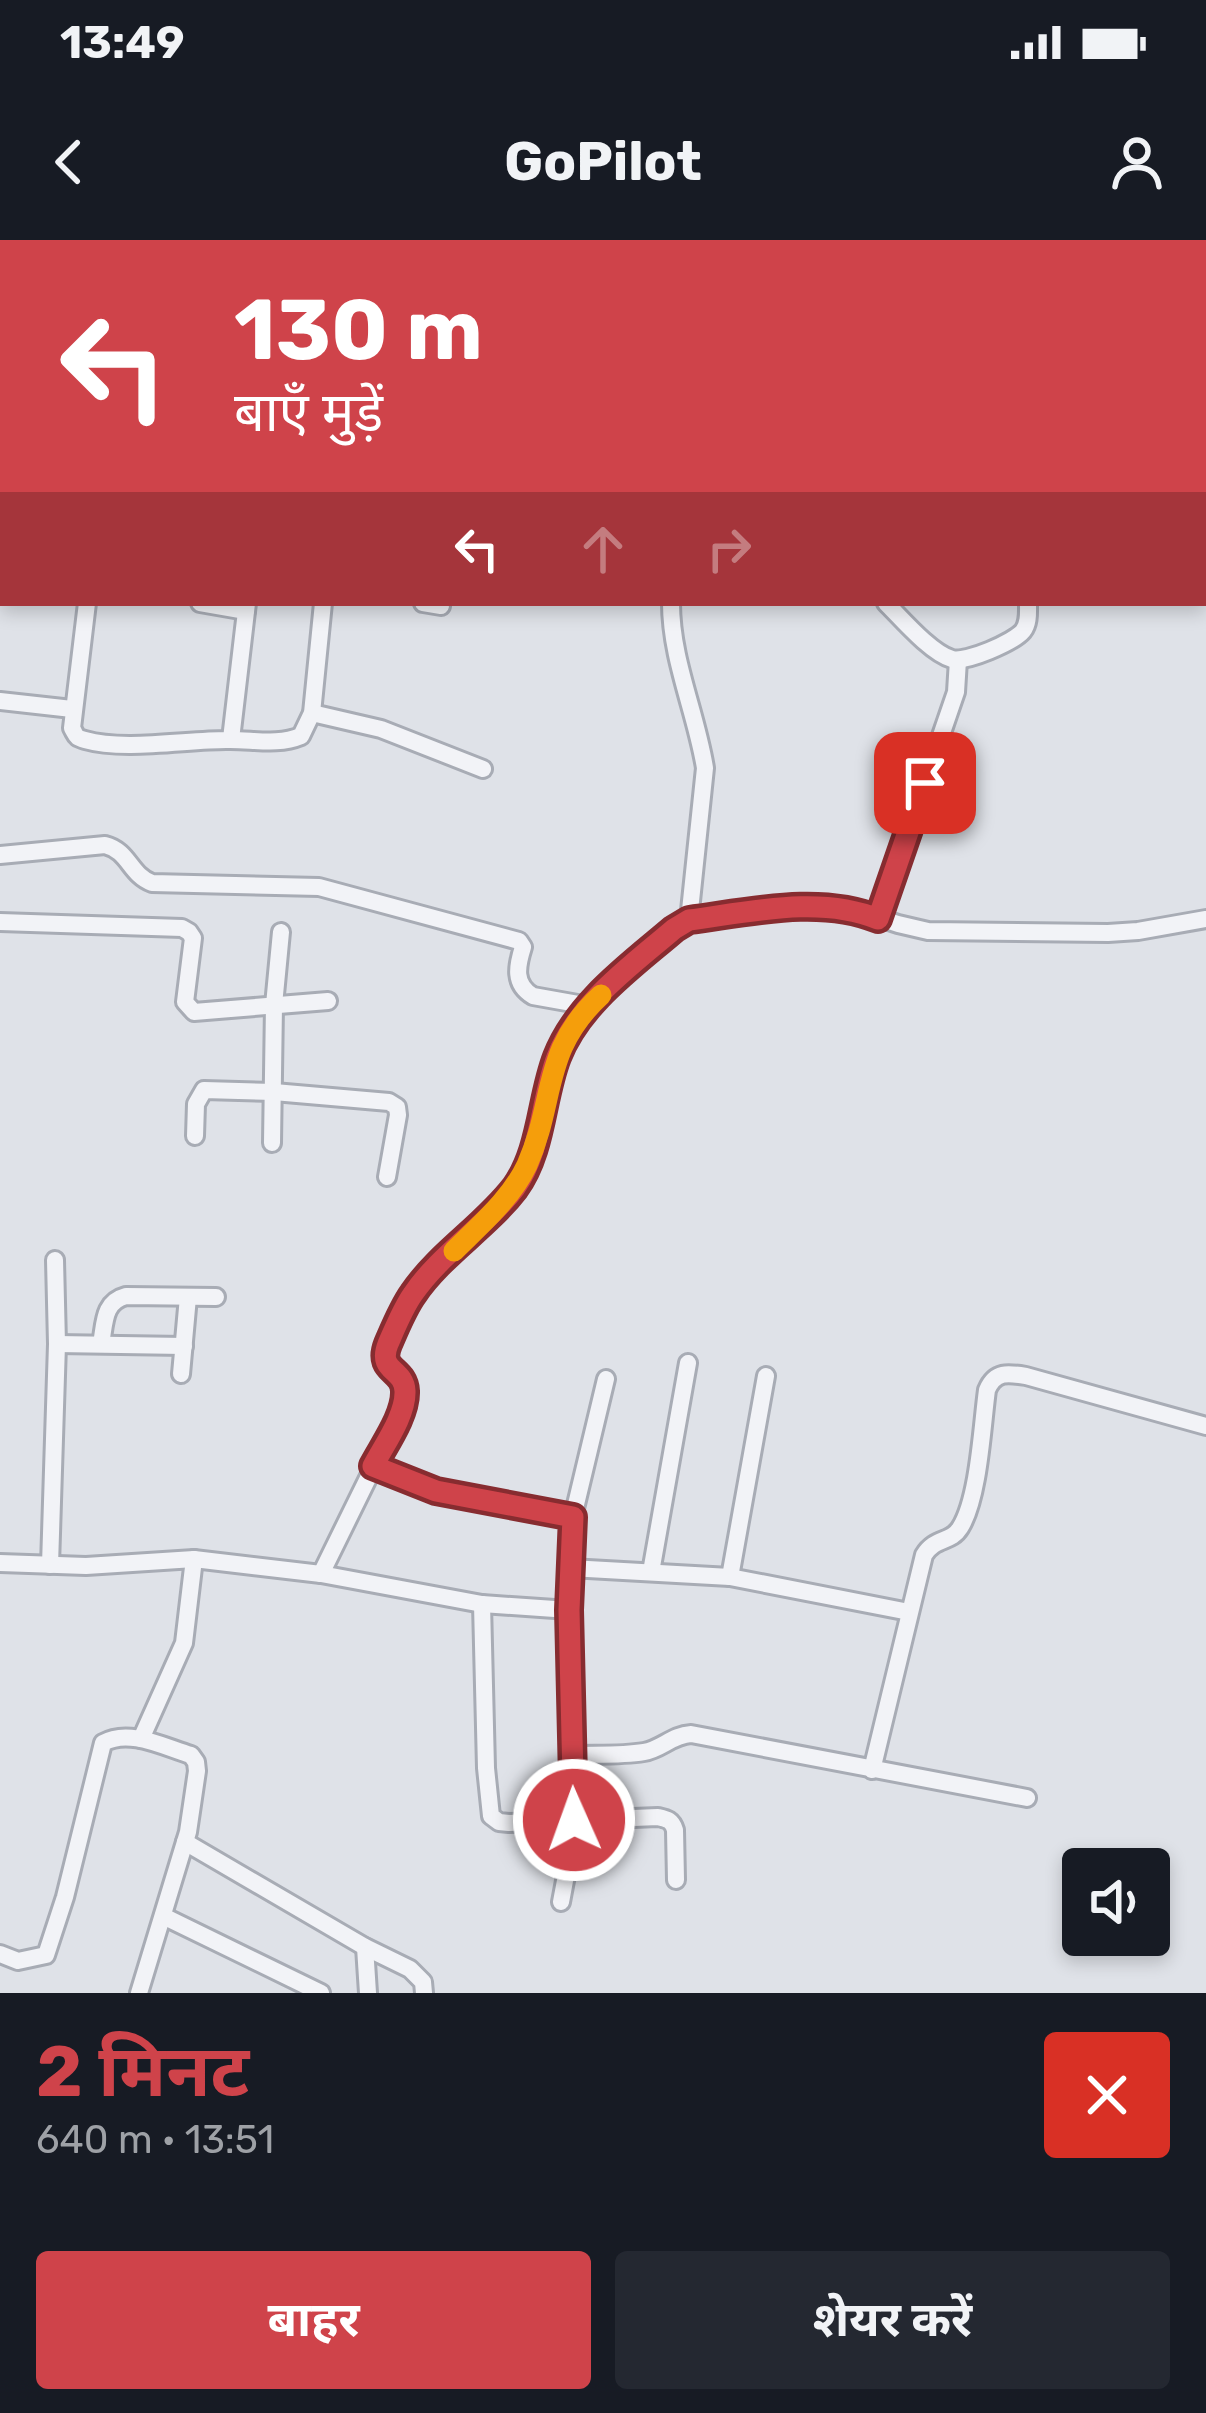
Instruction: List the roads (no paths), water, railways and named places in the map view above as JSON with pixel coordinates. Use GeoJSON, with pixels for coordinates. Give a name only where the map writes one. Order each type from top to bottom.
{"type":"FeatureCollection","features":[{"type":"Feature","properties":{"kind":"street"},"geometry":{"type":"LineString","coordinates":[[86,606],[72,728],[88,741],[131,744],[301,736],[312,713],[323,606]]}},
{"type":"Feature","properties":{"kind":"street"},"geometry":{"type":"LineString","coordinates":[[670,606],[674,650],[705,768],[689,920]]}},
{"type":"Feature","properties":{"kind":"street"},"geometry":{"type":"LineString","coordinates":[[889,606],[944,655],[958,660],[1021,634],[1028,606]]}},
{"type":"Feature","properties":{"kind":"street"},"geometry":{"type":"LineString","coordinates":[[231,739],[246,607]]}},
{"type":"Feature","properties":{"kind":"street"},"geometry":{"type":"LineString","coordinates":[[878,919],[956,692],[958,660]]}},
{"type":"Feature","properties":{"kind":"street"},"geometry":{"type":"LineString","coordinates":[[0,701],[72,709]]}},
{"type":"Feature","properties":{"kind":"street"},"geometry":{"type":"LineString","coordinates":[[312,713],[381,729],[482,769]]}},
{"type":"Feature","properties":{"kind":"street"},"geometry":{"type":"LineString","coordinates":[[0,855],[105,845],[117,848],[140,879],[152,883],[302,884],[352,894],[520,940],[523,947],[517,970],[526,992],[589,1006]]}},
{"type":"Feature","properties":{"kind":"street"},"geometry":{"type":"LineString","coordinates":[[321,1574],[402,1409],[404,1383],[384,1358],[412,1295],[517,1185],[530,1160],[556,1058],[572,1028],[589,1006],[674,929],[689,920],[814,906],[849,908],[928,931],[1138,931],[1206,919]]}},
{"type":"Feature","properties":{"kind":"street"},"geometry":{"type":"LineString","coordinates":[[0,922],[182,928],[193,938],[186,996],[189,1009],[202,1012],[328,1001]]}},
{"type":"Feature","properties":{"kind":"street"},"geometry":{"type":"LineString","coordinates":[[272,1143],[274,1005],[281,932]]}},
{"type":"Feature","properties":{"kind":"street"},"geometry":{"type":"LineString","coordinates":[[195,1136],[196,1104],[204,1090],[379,1100],[397,1107],[398,1115],[387,1177]]}},
{"type":"Feature","properties":{"kind":"street"},"geometry":{"type":"LineString","coordinates":[[50,1565],[55,1259]]}},
{"type":"Feature","properties":{"kind":"street"},"geometry":{"type":"LineString","coordinates":[[182,1374],[188,1297]]}},
{"type":"Feature","properties":{"kind":"street"},"geometry":{"type":"LineString","coordinates":[[101,1344],[114,1299],[216,1297]]}},
{"type":"Feature","properties":{"kind":"street"},"geometry":{"type":"LineString","coordinates":[[57,1344],[184,1346]]}},
{"type":"Feature","properties":{"kind":"street"},"geometry":{"type":"LineString","coordinates":[[651,1572],[688,1363]]}},
{"type":"Feature","properties":{"kind":"street"},"geometry":{"type":"LineString","coordinates":[[872,1770],[927,1549],[955,1534],[974,1486],[991,1381],[999,1374],[1026,1376],[1206,1426]]}},
{"type":"Feature","properties":{"kind":"street"},"geometry":{"type":"LineString","coordinates":[[730,1576],[766,1376]]}},
{"type":"Feature","properties":{"kind":"street"},"geometry":{"type":"LineString","coordinates":[[561,1902],[574,1820],[569,1610],[573,1517],[606,1379]]}},
{"type":"Feature","properties":{"kind":"street"},"geometry":{"type":"LineString","coordinates":[[373,1466],[436,1491],[573,1517]]}},
{"type":"Feature","properties":{"kind":"street"},"geometry":{"type":"LineString","coordinates":[[141,1739],[184,1643],[194,1558]]}},
{"type":"Feature","properties":{"kind":"street"},"geometry":{"type":"LineString","coordinates":[[0,1563],[86,1566],[194,1558],[321,1574],[482,1604],[569,1610]]}},
{"type":"Feature","properties":{"kind":"street"},"geometry":{"type":"LineString","coordinates":[[570,1568],[730,1576],[909,1612]]}},
{"type":"Feature","properties":{"kind":"street"},"geometry":{"type":"LineString","coordinates":[[482,1604],[491,1816],[508,1823],[667,1819],[675,1830],[676,1880]]}},
{"type":"Feature","properties":{"kind":"street"},"geometry":{"type":"LineString","coordinates":[[572,1755],[643,1752],[691,1734],[1027,1798]]}},
{"type":"Feature","properties":{"kind":"street"},"geometry":{"type":"LineString","coordinates":[[0,1954],[18,1961],[46,1955],[103,1743],[117,1737],[141,1739],[191,1755],[197,1771],[185,1842],[144,1991]]}},
{"type":"Feature","properties":{"kind":"street"},"geometry":{"type":"LineString","coordinates":[[185,1842],[418,1975],[424,1993]]}},
{"type":"Feature","properties":{"kind":"street"},"geometry":{"type":"LineString","coordinates":[[163,1916],[321,1993]]}},
{"type":"Feature","properties":{"kind":"street"},"geometry":{"type":"LineString","coordinates":[[365,1947],[368,1993]]}}]}
